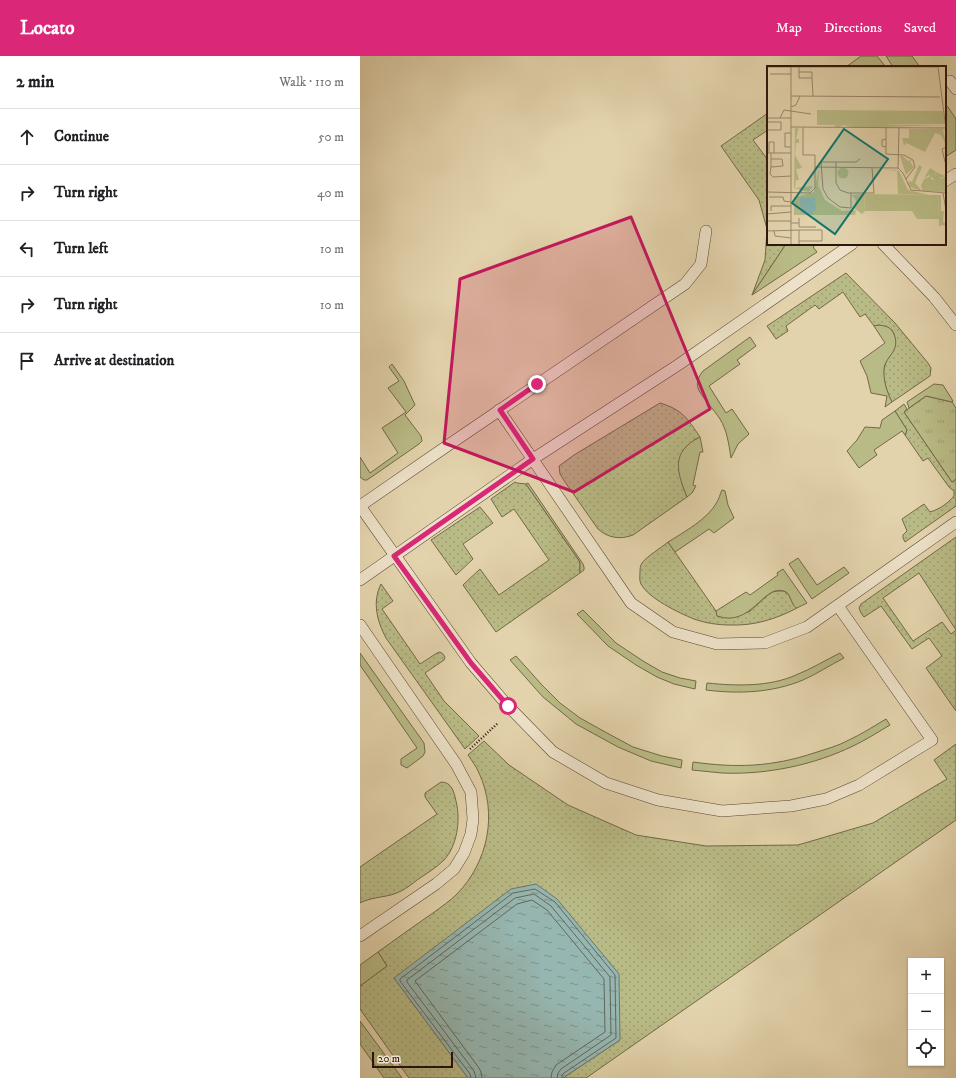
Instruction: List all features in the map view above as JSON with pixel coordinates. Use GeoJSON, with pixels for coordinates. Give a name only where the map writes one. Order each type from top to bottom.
{"type":"FeatureCollection","features":[{"type":"Feature","properties":{"kind":"lane"},"geometry":{"type":"LineString","coordinates":[[946,180],[956,174]]}},
{"type":"Feature","properties":{"kind":"lane"},"geometry":{"type":"LineString","coordinates":[[706,232],[701,264],[685,284],[360,506],[471,663],[508,706],[553,752],[606,783],[658,800],[722,811],[791,806],[826,799],[858,785],[932,740],[838,606]]}},
{"type":"Feature","properties":{"kind":"lane"},"geometry":{"type":"LineString","coordinates":[[360,580],[533,459],[678,365],[851,245]]}},
{"type":"Feature","properties":{"kind":"lane"},"geometry":{"type":"LineString","coordinates":[[884,245],[934,297],[956,325]]}},
{"type":"Feature","properties":{"kind":"lane"},"geometry":{"type":"LineString","coordinates":[[500,410],[631,603],[673,632],[717,644],[765,643],[807,627],[956,522]]}},
{"type":"Feature","properties":{"kind":"lane"},"geometry":{"type":"LineString","coordinates":[[360,625],[456,764],[471,792],[473,818],[471,834],[464,853],[454,870],[360,936]]}},
{"type":"Feature","properties":{"kind":"path"},"geometry":{"type":"LineString","coordinates":[[467,752],[498,723]]}},
{"type":"Feature","properties":{"kind":"highlighted area"},"geometry":{"type":"Polygon","coordinates":[[[631,217],[710,409],[574,492],[444,443],[460,279],[631,217]]]}},
{"type":"Feature","properties":{"kind":"green space"},"geometry":{"type":"Polygon","coordinates":[[[861,56],[877,56],[885,66],[847,66],[861,56]]]}},
{"type":"Feature","properties":{"kind":"green space"},"geometry":{"type":"Polygon","coordinates":[[[886,56],[912,56],[919,66],[892,66],[886,56]]]}},
{"type":"Feature","properties":{"kind":"green space"},"geometry":{"type":"Polygon","coordinates":[[[946,106],[956,119],[956,150],[946,156],[946,106]]]}},
{"type":"Feature","properties":{"kind":"green space"},"geometry":{"type":"Polygon","coordinates":[[[767,114],[767,131],[753,140],[767,159],[767,229],[759,200],[721,146],[767,114]]]}},
{"type":"Feature","properties":{"kind":"green space"},"geometry":{"type":"Polygon","coordinates":[[[767,229],[767,245],[785,245],[752,295],[765,260],[767,229]]]}},
{"type":"Feature","properties":{"kind":"green space"},"geometry":{"type":"Polygon","coordinates":[[[785,245],[816,245],[813,247],[817,252],[752,295],[785,245]]]}},
{"type":"Feature","properties":{"kind":"green space"},"geometry":{"type":"Polygon","coordinates":[[[846,273],[895,323],[931,368],[930,376],[892,402],[885,385],[884,367],[895,347],[895,340],[892,330],[879,325],[874,326],[865,314],[860,317],[843,292],[819,309],[815,305],[786,326],[788,331],[776,339],[767,326],[846,273]]]}},
{"type":"Feature","properties":{"kind":"green space"},"geometry":{"type":"Polygon","coordinates":[[[879,325],[890,328],[896,340],[894,350],[884,369],[886,386],[892,402],[885,407],[887,396],[871,393],[867,376],[860,361],[885,343],[874,326],[879,325]]]}},
{"type":"Feature","properties":{"kind":"green space"},"geometry":{"type":"Polygon","coordinates":[[[750,337],[756,346],[737,360],[740,364],[709,386],[726,413],[732,409],[749,434],[738,444],[731,458],[722,423],[697,386],[699,377],[703,371],[750,337]]]}},
{"type":"Feature","properties":{"kind":"green space"},"geometry":{"type":"Polygon","coordinates":[[[392,364],[404,381],[415,405],[405,415],[421,436],[422,441],[367,480],[364,480],[360,477],[360,457],[370,473],[398,453],[382,428],[406,412],[388,388],[399,381],[389,367],[392,364]]]}},
{"type":"Feature","properties":{"kind":"green space"},"geometry":{"type":"Polygon","coordinates":[[[934,384],[943,385],[953,401],[926,396],[909,408],[907,402],[934,384]]]}},
{"type":"Feature","properties":{"kind":"green space"},"geometry":{"type":"Polygon","coordinates":[[[926,396],[952,402],[956,408],[956,479],[952,482],[904,412],[926,396]]]}},
{"type":"Feature","properties":{"kind":"green space"},"geometry":{"type":"Polygon","coordinates":[[[660,403],[674,409],[684,416],[700,437],[694,440],[682,484],[687,497],[633,535],[619,538],[610,536],[598,529],[560,474],[559,466],[574,455],[660,403]]]}},
{"type":"Feature","properties":{"kind":"green space"},"geometry":{"type":"Polygon","coordinates":[[[904,404],[907,409],[904,412],[952,482],[956,479],[956,506],[905,542],[903,535],[907,531],[902,519],[924,504],[930,512],[940,508],[954,496],[954,491],[949,487],[928,458],[923,461],[905,435],[907,430],[895,411],[904,404]]]}},
{"type":"Feature","properties":{"kind":"green space"},"geometry":{"type":"Polygon","coordinates":[[[895,411],[907,430],[905,435],[902,431],[874,450],[877,455],[859,468],[847,451],[857,440],[865,427],[880,428],[882,420],[895,411]]]}},
{"type":"Feature","properties":{"kind":"green space"},"geometry":{"type":"Polygon","coordinates":[[[700,437],[703,452],[700,452],[693,485],[696,486],[692,493],[687,497],[678,463],[684,449],[700,437]]]}},
{"type":"Feature","properties":{"kind":"green space"},"geometry":{"type":"Polygon","coordinates":[[[515,482],[526,484],[580,562],[580,573],[496,632],[463,585],[480,569],[499,595],[549,560],[514,509],[502,517],[491,499],[515,482]]]}},
{"type":"Feature","properties":{"kind":"green space"},"geometry":{"type":"Polygon","coordinates":[[[528,483],[583,564],[584,570],[580,573],[580,562],[526,484],[528,483]]]}},
{"type":"Feature","properties":{"kind":"green space"},"geometry":{"type":"Polygon","coordinates":[[[722,490],[725,491],[728,505],[734,518],[714,533],[709,529],[675,552],[668,542],[695,525],[708,514],[717,502],[722,490]]]}},
{"type":"Feature","properties":{"kind":"green space"},"geometry":{"type":"Polygon","coordinates":[[[480,507],[493,523],[463,544],[473,559],[456,575],[431,540],[480,507]]]}},
{"type":"Feature","properties":{"kind":"green space"},"geometry":{"type":"Polygon","coordinates":[[[956,537],[956,630],[956,711],[926,668],[942,656],[929,638],[912,649],[881,606],[864,617],[859,608],[861,604],[956,537]],[[919,573],[883,598],[913,641],[942,622],[951,634],[956,630],[919,573]]]}},
{"type":"Feature","properties":{"kind":"green space"},"geometry":{"type":"Polygon","coordinates":[[[668,542],[716,611],[718,617],[749,612],[772,592],[778,591],[784,591],[788,594],[793,604],[797,608],[765,621],[739,625],[721,625],[703,622],[672,609],[650,595],[641,584],[640,580],[640,568],[644,560],[668,542]]]}},
{"type":"Feature","properties":{"kind":"green space"},"geometry":{"type":"Polygon","coordinates":[[[798,558],[817,585],[844,567],[849,573],[812,599],[789,564],[798,558]]]}},
{"type":"Feature","properties":{"kind":"green space"},"geometry":{"type":"Polygon","coordinates":[[[783,569],[807,603],[797,608],[793,605],[788,593],[784,591],[777,591],[770,594],[748,612],[739,616],[729,618],[717,616],[716,611],[746,592],[750,595],[778,575],[777,573],[783,569]]]}},
{"type":"Feature","properties":{"kind":"green space"},"geometry":{"type":"Polygon","coordinates":[[[381,584],[393,601],[382,609],[420,664],[440,652],[445,657],[444,660],[425,673],[444,701],[479,736],[465,749],[386,638],[380,625],[376,605],[378,591],[381,584]]]}},
{"type":"Feature","properties":{"kind":"green space"},"geometry":{"type":"Polygon","coordinates":[[[583,610],[616,643],[662,672],[696,681],[695,689],[674,684],[657,677],[608,646],[577,614],[583,610]]]}},
{"type":"Feature","properties":{"kind":"green space"},"geometry":{"type":"Polygon","coordinates":[[[360,653],[424,743],[425,752],[423,756],[407,768],[401,765],[401,759],[417,748],[360,665],[360,653]]]}},
{"type":"Feature","properties":{"kind":"green space"},"geometry":{"type":"Polygon","coordinates":[[[840,653],[844,658],[808,678],[779,688],[743,692],[706,690],[707,683],[752,685],[786,679],[840,653]]]}},
{"type":"Feature","properties":{"kind":"green space"},"geometry":{"type":"Polygon","coordinates":[[[516,656],[560,703],[580,718],[633,747],[662,756],[682,760],[681,768],[651,761],[618,747],[576,724],[543,697],[510,660],[516,656]]]}},
{"type":"Feature","properties":{"kind":"green space"},"geometry":{"type":"Polygon","coordinates":[[[886,719],[890,725],[853,746],[822,759],[789,767],[756,772],[722,773],[692,770],[693,762],[724,765],[754,765],[769,764],[799,758],[841,744],[886,719]]]}},
{"type":"Feature","properties":{"kind":"green space"},"geometry":{"type":"Polygon","coordinates":[[[484,741],[509,765],[568,805],[636,835],[706,846],[798,845],[873,823],[947,779],[934,760],[956,744],[956,820],[586,1078],[563,1078],[620,1040],[394,978],[468,1078],[409,1078],[360,1009],[360,986],[387,966],[378,952],[457,894],[468,881],[476,867],[483,852],[487,837],[489,821],[488,805],[485,789],[479,773],[468,755],[484,741]]]}},
{"type":"Feature","properties":{"kind":"green space"},"geometry":{"type":"Polygon","coordinates":[[[441,782],[445,782],[452,788],[458,816],[455,840],[452,848],[444,860],[438,866],[403,890],[391,895],[370,899],[360,903],[360,867],[437,814],[425,797],[425,793],[441,782]]]}},
{"type":"Feature","properties":{"kind":"green space"},"geometry":{"type":"Polygon","coordinates":[[[378,952],[387,966],[360,986],[360,965],[378,952]]]}},
{"type":"Feature","properties":{"kind":"green space"},"geometry":{"type":"Polygon","coordinates":[[[360,1021],[402,1078],[384,1078],[360,1044],[360,1021]]]}},
{"type":"Feature","properties":{"kind":"water"},"geometry":{"type":"Polygon","coordinates":[[[536,884],[557,899],[619,974],[620,1040],[563,1078],[468,1078],[394,978],[511,889],[536,884]]]}},
{"type":"Feature","properties":{"kind":"route"},"geometry":{"type":"LineString","coordinates":[[508,706],[471,663],[394,556],[533,459],[500,410],[537,384]]}}]}
